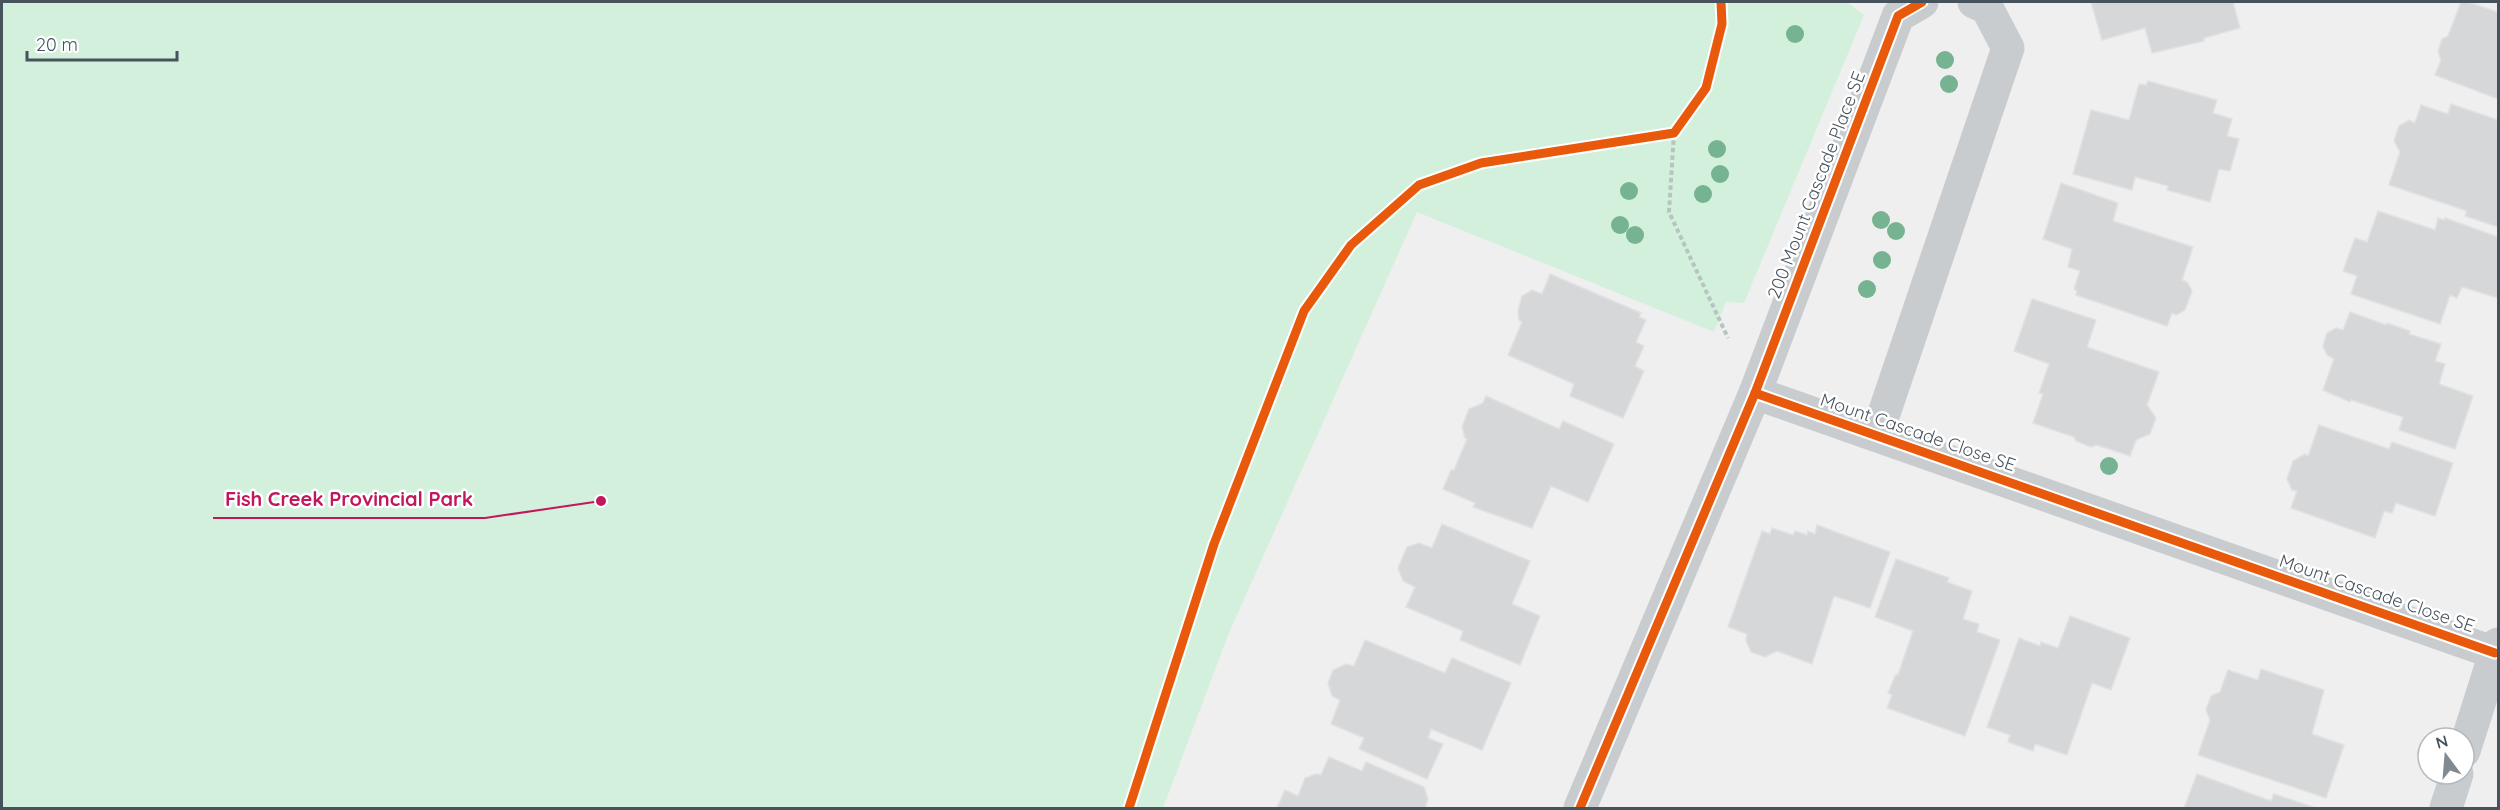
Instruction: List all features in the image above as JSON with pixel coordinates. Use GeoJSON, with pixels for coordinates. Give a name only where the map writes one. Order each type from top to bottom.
{"type":"FeatureCollection","features":[{"type":"Feature","properties":{"kind":"street","name":"200 Mount Cascade Place SE"},"geometry":{"type":"LineString","coordinates":[[1755,393],[1898,16],[1922,2]]}},
{"type":"Feature","properties":{"kind":"street"},"geometry":{"type":"LineString","coordinates":[[1877,434],[2008,48],[1987,8],[1974,2]]}},
{"type":"Feature","properties":{"kind":"street","name":"Mount Cascade Close SE"},"geometry":{"type":"LineString","coordinates":[[1755,393],[2497,648],[2472,726]]}},
{"type":"Feature","properties":{"kind":"street"},"geometry":{"type":"LineString","coordinates":[[1580,808],[1755,393]]}},
{"type":"Feature","properties":{"kind":"street"},"geometry":{"type":"LineString","coordinates":[[2445,808],[2453,786]]}},
{"type":"Feature","properties":{"kind":"path"},"geometry":{"type":"LineString","coordinates":[[1680,124],[1674,133],[1669,212],[1755,393]]}},
{"type":"Feature","properties":{"kind":"path"},"geometry":{"type":"LineString","coordinates":[[1663,135],[1674,133]]}},
{"type":"Feature","properties":{"kind":"green space"},"geometry":{"type":"Polygon","coordinates":[[[2,2],[1847,2],[1864,15],[1744,303],[1726,302],[1714,332],[1417,212],[1228,635],[1163,808],[2,808],[2,2]]]}},
{"type":"Feature","properties":{"kind":"building"},"geometry":{"type":"Polygon","coordinates":[[[2091,2],[2233,2],[2240,28],[2204,38],[2204,41],[2152,53],[2145,28],[2102,40],[2091,2]]]}},
{"type":"Feature","properties":{"kind":"building"},"geometry":{"type":"Polygon","coordinates":[[[2461,2],[2468,2],[2498,12],[2498,99],[2435,75],[2441,60],[2438,51],[2442,39],[2448,36],[2461,2]]]}},
{"type":"Feature","properties":{"kind":"building"},"geometry":{"type":"Polygon","coordinates":[[[2148,81],[2217,100],[2213,113],[2232,119],[2227,136],[2239,139],[2230,171],[2219,169],[2210,202],[2167,190],[2168,186],[2135,177],[2132,190],[2073,174],[2091,110],[2129,120],[2139,84],[2146,85],[2148,81]]]}},
{"type":"Feature","properties":{"kind":"building"},"geometry":{"type":"Polygon","coordinates":[[[2451,104],[2498,120],[2498,227],[2465,216],[2467,211],[2389,185],[2400,152],[2394,141],[2399,126],[2409,120],[2415,123],[2421,105],[2448,114],[2451,104]]]}},
{"type":"Feature","properties":{"kind":"building"},"geometry":{"type":"Polygon","coordinates":[[[2061,183],[2118,203],[2113,221],[2193,247],[2182,280],[2187,282],[2192,291],[2185,310],[2176,315],[2172,313],[2167,326],[2076,295],[2077,291],[2074,289],[2080,271],[2068,267],[2072,249],[2043,239],[2061,183]]]}},
{"type":"Feature","properties":{"kind":"building"},"geometry":{"type":"Polygon","coordinates":[[[2378,211],[2435,230],[2438,218],[2444,220],[2445,218],[2498,237],[2498,298],[2462,287],[2457,298],[2450,295],[2440,324],[2351,294],[2357,276],[2343,271],[2355,238],[2367,242],[2378,211]]]}},
{"type":"Feature","properties":{"kind":"building"},"geometry":{"type":"Polygon","coordinates":[[[1550,274],[1641,313],[1639,317],[1646,320],[1636,342],[1644,346],[1635,366],[1644,371],[1623,418],[1570,396],[1574,384],[1508,355],[1522,322],[1519,320],[1518,310],[1522,296],[1532,290],[1542,294],[1550,274]]]}},
{"type":"Feature","properties":{"kind":"building"},"geometry":{"type":"Polygon","coordinates":[[[2032,299],[2096,320],[2087,347],[2159,372],[2147,405],[2156,418],[2150,434],[2136,440],[2130,456],[2097,445],[2091,447],[2076,441],[2074,437],[2033,423],[2043,394],[2039,393],[2049,364],[2014,351],[2032,299]]]}},
{"type":"Feature","properties":{"kind":"building"},"geometry":{"type":"Polygon","coordinates":[[[2350,312],[2410,331],[2409,334],[2441,344],[2435,361],[2445,364],[2439,384],[2473,396],[2455,449],[2399,430],[2403,417],[2351,400],[2350,402],[2323,390],[2334,359],[2327,355],[2323,346],[2327,333],[2336,328],[2343,330],[2350,312]]]}},
{"type":"Feature","properties":{"kind":"building"},"geometry":{"type":"Polygon","coordinates":[[[1486,396],[1559,429],[1563,421],[1614,444],[1588,502],[1551,486],[1532,528],[1473,507],[1475,503],[1443,489],[1467,439],[1462,427],[1469,409],[1483,403],[1486,396]]]}},
{"type":"Feature","properties":{"kind":"building"},"geometry":{"type":"Polygon","coordinates":[[[2319,425],[2389,449],[2392,442],[2453,463],[2435,516],[2396,503],[2392,513],[2384,511],[2375,538],[2291,508],[2297,491],[2292,490],[2287,479],[2293,461],[2305,454],[2308,456],[2319,425]]]}},
{"type":"Feature","properties":{"kind":"building"},"geometry":{"type":"Polygon","coordinates":[[[1442,524],[1530,561],[1512,604],[1540,616],[1520,665],[1460,640],[1463,631],[1406,607],[1415,587],[1403,581],[1398,568],[1407,547],[1419,543],[1432,548],[1442,524]]]}},
{"type":"Feature","properties":{"kind":"building"},"geometry":{"type":"Polygon","coordinates":[[[1817,525],[1890,552],[1870,608],[1834,596],[1812,664],[1777,651],[1765,657],[1751,652],[1746,641],[1747,634],[1728,627],[1762,531],[1770,534],[1772,528],[1793,535],[1795,531],[1807,535],[1808,531],[1815,534],[1817,525]]]}},
{"type":"Feature","properties":{"kind":"building"},"geometry":{"type":"Polygon","coordinates":[[[1896,559],[1949,578],[1947,582],[1972,591],[1963,619],[1979,624],[1977,632],[2000,640],[1965,736],[1887,708],[1892,695],[1888,693],[1896,674],[1898,675],[1913,631],[1875,617],[1896,559]]]}},
{"type":"Feature","properties":{"kind":"building"},"geometry":{"type":"Polygon","coordinates":[[[2070,616],[2130,638],[2111,690],[2092,683],[2067,755],[2035,744],[2033,751],[2008,742],[2010,735],[1987,727],[2019,638],[2040,646],[2041,642],[2058,648],[2070,616]]]}},
{"type":"Feature","properties":{"kind":"building"},"geometry":{"type":"Polygon","coordinates":[[[1365,640],[1445,673],[1452,658],[1511,683],[1482,750],[1431,729],[1428,738],[1443,744],[1427,779],[1359,749],[1364,738],[1331,724],[1340,700],[1332,696],[1328,683],[1333,670],[1346,664],[1354,666],[1365,640]]]}},
{"type":"Feature","properties":{"kind":"building"},"geometry":{"type":"Polygon","coordinates":[[[2261,669],[2324,690],[2312,734],[2344,745],[2326,798],[2198,755],[2210,720],[2206,710],[2211,696],[2220,692],[2228,670],[2258,680],[2261,669]]]}},
{"type":"Feature","properties":{"kind":"building"},"geometry":{"type":"Polygon","coordinates":[[[1329,757],[1362,771],[1366,762],[1424,787],[1428,799],[1425,808],[1277,808],[1285,790],[1298,796],[1305,778],[1316,774],[1321,775],[1329,757]]]}},
{"type":"Feature","properties":{"kind":"building"},"geometry":{"type":"Polygon","coordinates":[[[2197,774],[2271,801],[2274,794],[2316,808],[2184,808],[2197,774]]]}},
{"type":"Feature","properties":{"kind":"cycle path"},"geometry":{"type":"LineString","coordinates":[[1129,808],[1214,544],[1304,311],[1351,245],[1419,185],[1481,163],[1674,133],[1706,88],[1722,24],[1721,2]]}},
{"type":"Feature","properties":{"kind":"cycle path"},"geometry":{"type":"LineString","coordinates":[[1580,808],[1755,393],[1898,16],[1922,2]]}},
{"type":"Feature","properties":{"kind":"cycle path"},"geometry":{"type":"LineString","coordinates":[[1755,393],[2495,653]]}},
{"type":"Feature","properties":{"kind":"place","name":"Fish Creek Provincial Park"},"geometry":{"type":"Point","coordinates":[601,501]}}]}
